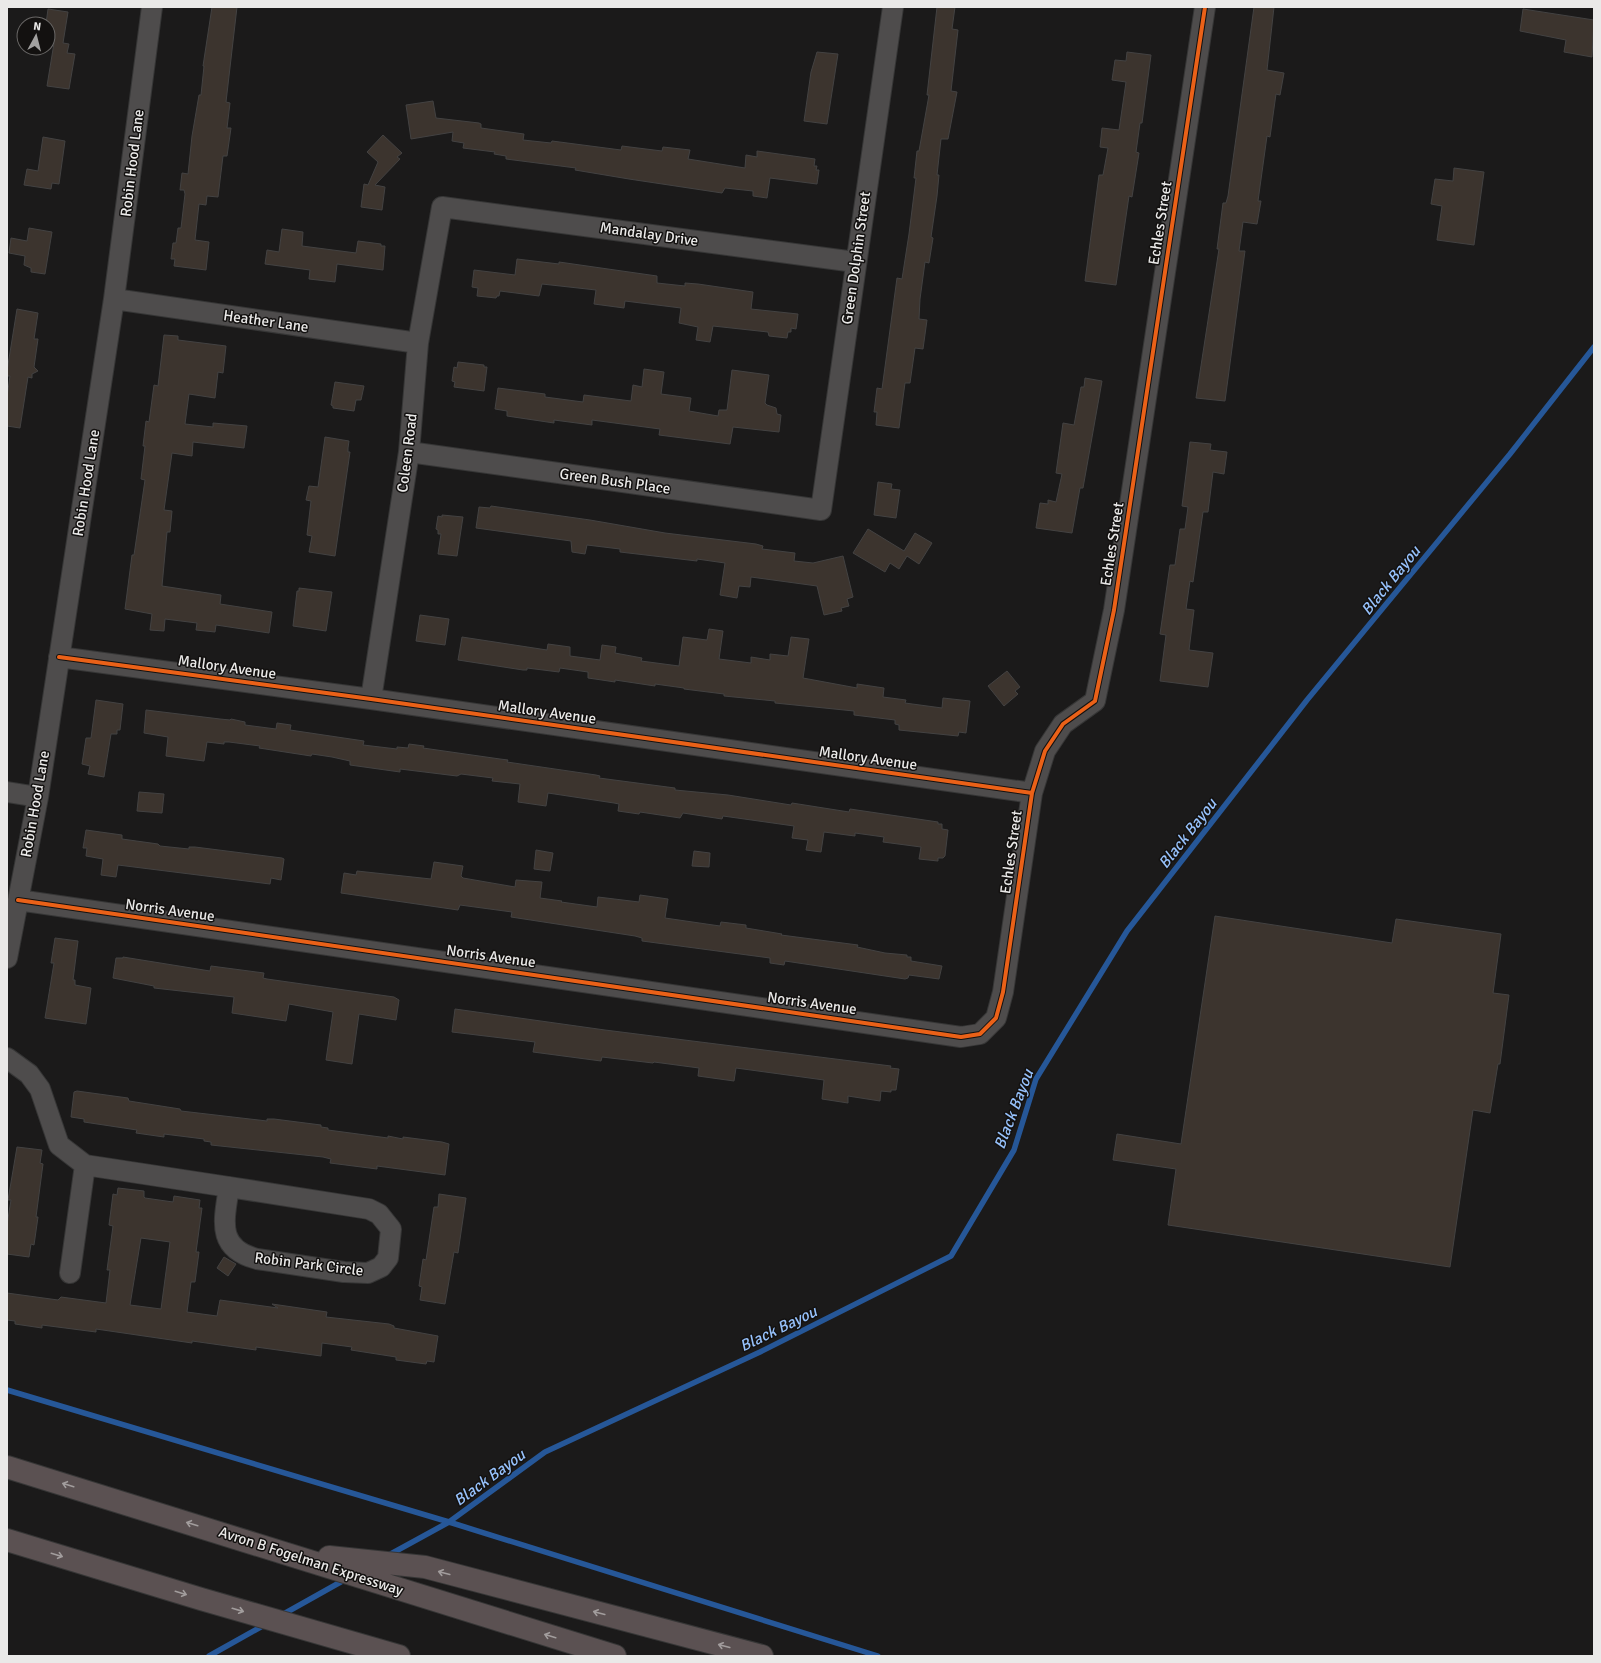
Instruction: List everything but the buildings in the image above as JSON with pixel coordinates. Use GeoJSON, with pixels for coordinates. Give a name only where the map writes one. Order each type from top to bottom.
{"type":"FeatureCollection","features":[{"type":"Feature","properties":{"kind":"highway","name":"Avron B Fogelman Expressway"},"geometry":{"type":"LineString","coordinates":[[7,1467],[615,1656]]}},
{"type":"Feature","properties":{"kind":"highway"},"geometry":{"type":"LineString","coordinates":[[7,1540],[201,1599],[391,1654]]}},
{"type":"Feature","properties":{"kind":"highway"},"geometry":{"type":"LineString","coordinates":[[283,1552],[425,1567],[762,1656]]}},
{"type":"Feature","properties":{"kind":"street","name":"Robin Hood Lane"},"geometry":{"type":"LineString","coordinates":[[7,958],[38,797],[114,299],[152,7]]}},
{"type":"Feature","properties":{"kind":"street","name":"Green Dolphin Street"},"geometry":{"type":"LineString","coordinates":[[820,510],[893,7]]}},
{"type":"Feature","properties":{"kind":"street","name":"Echles Street"},"geometry":{"type":"LineString","coordinates":[[961,1036],[980,1034],[996,1018],[1003,992],[1032,793],[1045,751],[1062,724],[1095,701],[1114,610],[1205,7]]}},
{"type":"Feature","properties":{"kind":"street","name":"Mandalay Drive"},"geometry":{"type":"LineString","coordinates":[[442,207],[855,262]]}},
{"type":"Feature","properties":{"kind":"street","name":"Coleen Road"},"geometry":{"type":"LineString","coordinates":[[371,699],[409,452],[418,343],[442,207]]}},
{"type":"Feature","properties":{"kind":"street","name":"Heather Lane"},"geometry":{"type":"LineString","coordinates":[[114,299],[418,343]]}},
{"type":"Feature","properties":{"kind":"street","name":"Green Bush Place"},"geometry":{"type":"LineString","coordinates":[[409,452],[820,510]]}},
{"type":"Feature","properties":{"kind":"street","name":"Mallory Avenue"},"geometry":{"type":"LineString","coordinates":[[59,657],[371,699],[1032,793]]}},
{"type":"Feature","properties":{"kind":"street"},"geometry":{"type":"LineString","coordinates":[[7,792],[38,797]]}},
{"type":"Feature","properties":{"kind":"street","name":"Norris Avenue"},"geometry":{"type":"LineString","coordinates":[[18,900],[961,1036]]}},
{"type":"Feature","properties":{"kind":"street","name":"Robin Park Circle"},"geometry":{"type":"LineString","coordinates":[[7,1058],[29,1074],[40,1089],[59,1145],[85,1165],[229,1187],[369,1209],[379,1214],[391,1229],[388,1258],[381,1267],[368,1273],[337,1271],[245,1256],[229,1243],[226,1235],[226,1210],[229,1187]]}},
{"type":"Feature","properties":{"kind":"street"},"geometry":{"type":"LineString","coordinates":[[70,1273],[85,1165]]}},
{"type":"Feature","properties":{"kind":"waterway","name":"Black Bayou"},"geometry":{"type":"LineString","coordinates":[[387,1556],[449,1522],[545,1452],[760,1352],[951,1256],[1014,1150],[1036,1079],[1127,931],[1307,700],[1510,454],[1594,347]]}},
{"type":"Feature","properties":{"kind":"waterway"},"geometry":{"type":"LineString","coordinates":[[7,1390],[449,1522],[878,1656]]}},
{"type":"Feature","properties":{"kind":"waterway","name":"Black Bayou"},"geometry":{"type":"LineString","coordinates":[[280,1616],[346,1579]]}},
{"type":"Feature","properties":{"kind":"waterway","name":"Black Bayou"},"geometry":{"type":"LineString","coordinates":[[209,1656],[266,1624]]}},
{"type":"Feature","properties":{"kind":"cycle path"},"geometry":{"type":"LineString","coordinates":[[18,900],[961,1037],[980,1034],[996,1018],[1003,992],[1032,793],[1045,751],[1063,724],[1095,701],[1114,610],[1205,7]]}},
{"type":"Feature","properties":{"kind":"cycle path"},"geometry":{"type":"LineString","coordinates":[[59,657],[371,699],[1032,793]]}}]}
